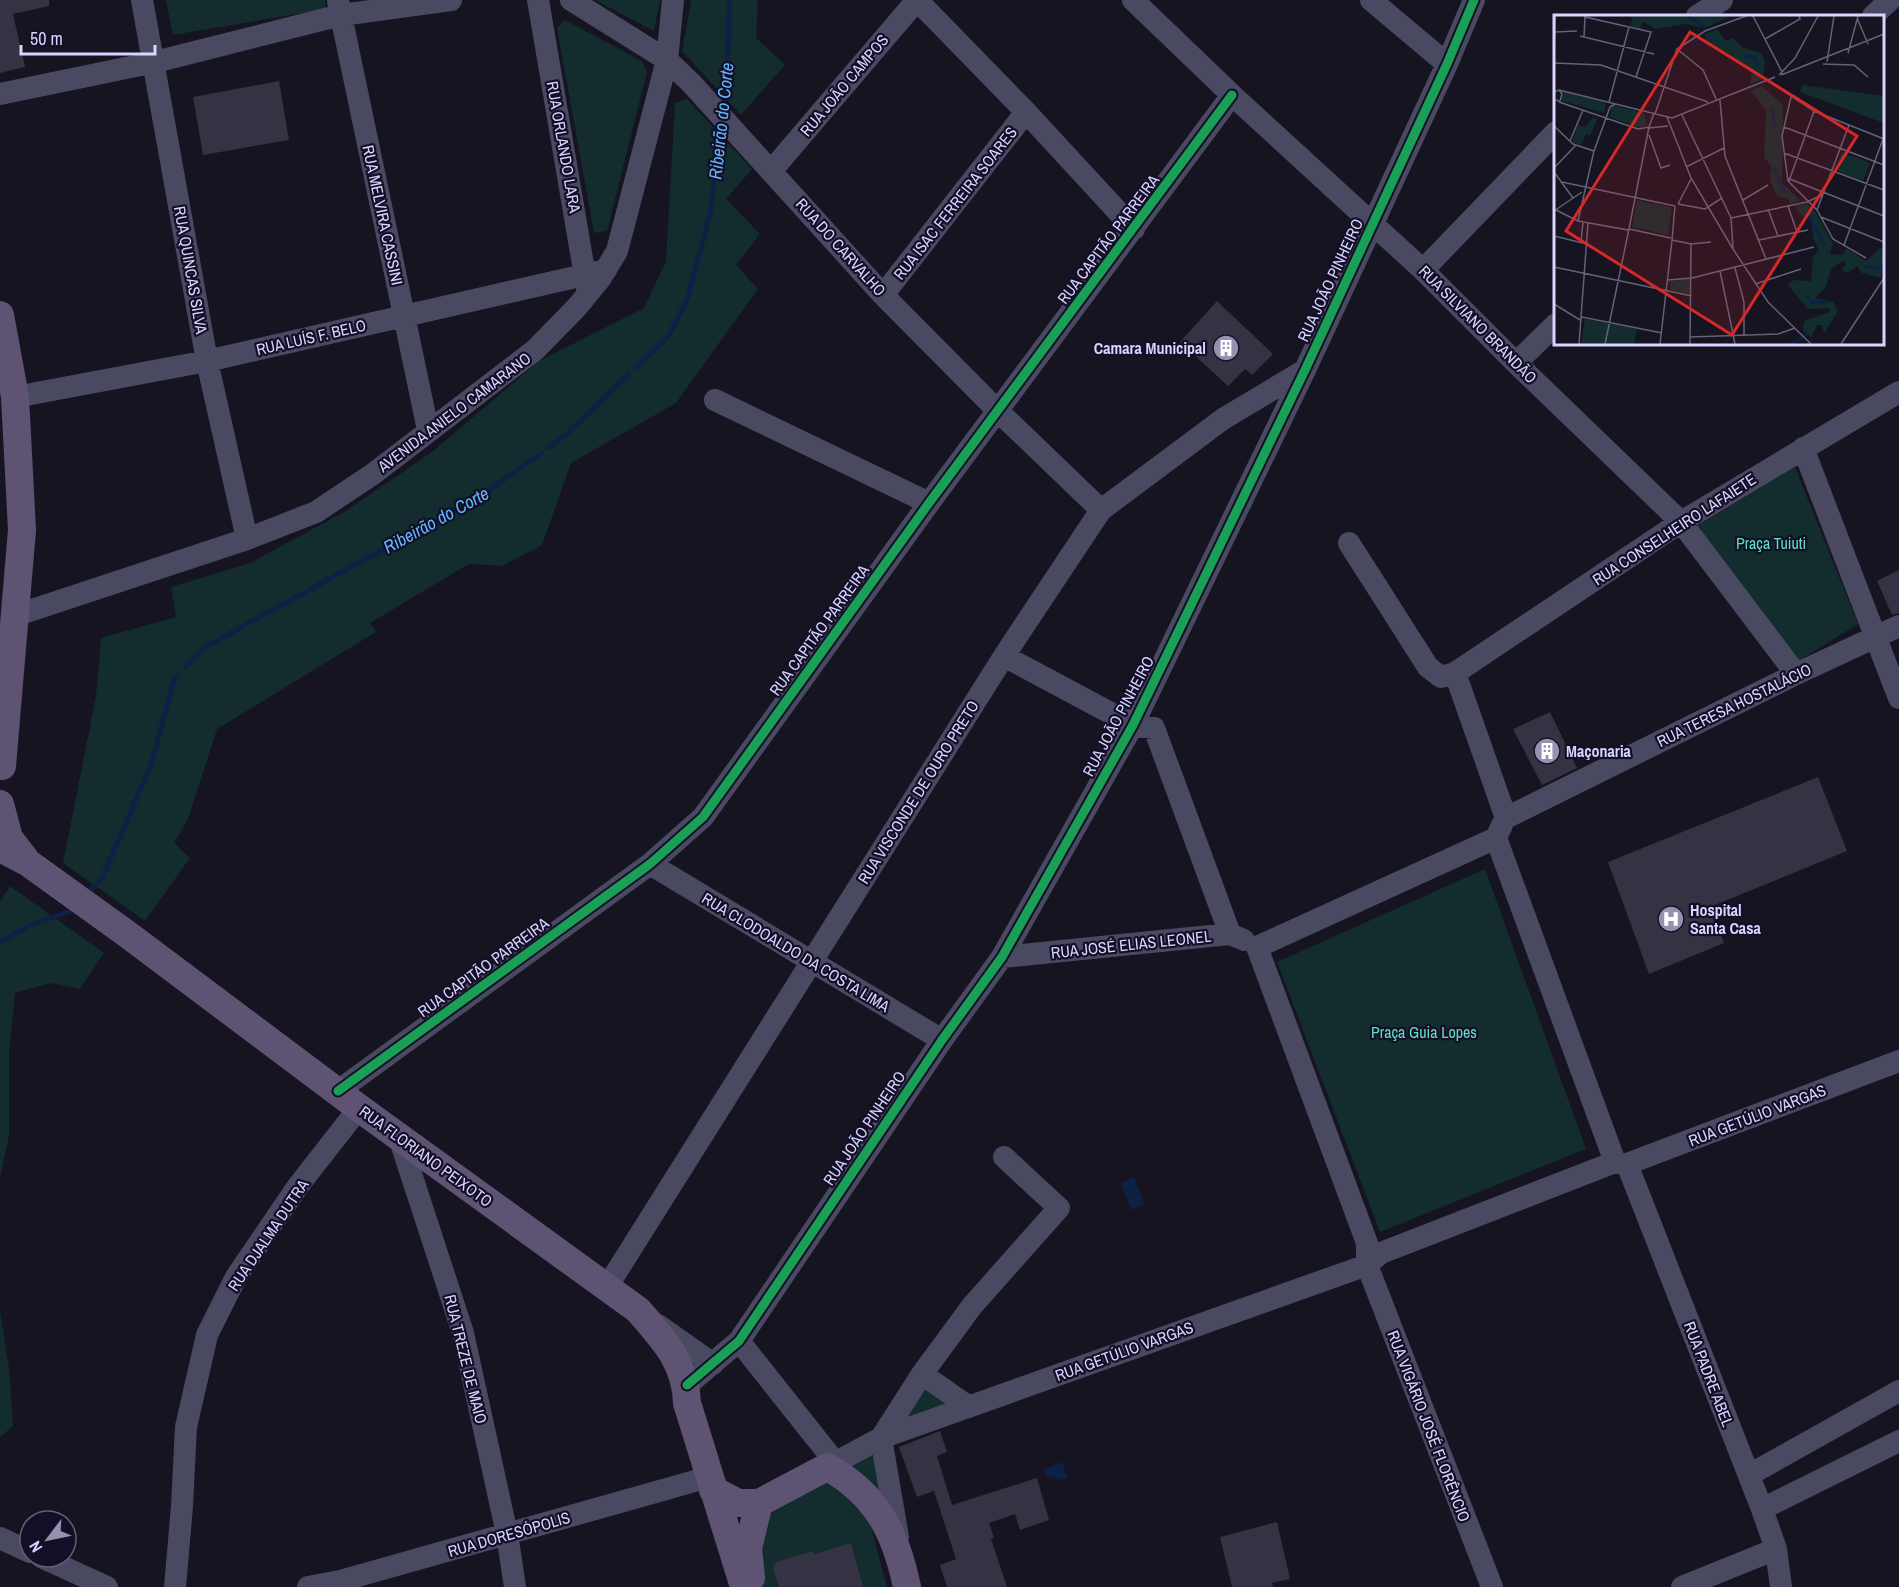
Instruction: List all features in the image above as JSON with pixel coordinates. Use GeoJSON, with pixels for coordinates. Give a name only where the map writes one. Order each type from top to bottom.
{"type":"FeatureCollection","features":[{"type":"Feature","properties":{"kind":"main road"},"geometry":{"type":"LineString","coordinates":[[0,315],[15,397],[22,530],[14,616],[4,678],[0,765]]}},
{"type":"Feature","properties":{"kind":"main road","name":"RUA FLORIANO PEIXOTO"},"geometry":{"type":"LineString","coordinates":[[0,804],[9,838],[30,864]]}},
{"type":"Feature","properties":{"kind":"main road","name":"RUA FLORIANO PEIXOTO"},"geometry":{"type":"LineString","coordinates":[[0,848],[30,864],[128,934],[399,1137],[638,1310],[670,1348],[694,1368],[687,1403],[744,1587]]}},
{"type":"Feature","properties":{"kind":"main road"},"geometry":{"type":"LineString","coordinates":[[711,1484],[738,1503],[759,1503],[831,1464],[863,1493],[890,1529],[905,1577]]}},
{"type":"Feature","properties":{"kind":"main road"},"geometry":{"type":"LineString","coordinates":[[752,1587],[748,1548],[759,1503]]}},
{"type":"Feature","properties":{"kind":"street","name":"RUA QUINCAS SILVA"},"geometry":{"type":"LineString","coordinates":[[142,0],[155,62],[207,362],[247,539]]}},
{"type":"Feature","properties":{"kind":"street"},"geometry":{"type":"LineString","coordinates":[[0,94],[155,62],[340,8],[451,0]]}},
{"type":"Feature","properties":{"kind":"street","name":"RUA ORLANDO LARA"},"geometry":{"type":"LineString","coordinates":[[538,0],[593,280]]}},
{"type":"Feature","properties":{"kind":"street","name":"RUA DO CARVALHO"},"geometry":{"type":"LineString","coordinates":[[571,0],[667,60],[692,84],[883,295],[998,411],[1101,510]]}},
{"type":"Feature","properties":{"kind":"street","name":"AVENIDA ANIELO CAMARANO"},"geometry":{"type":"LineString","coordinates":[[14,616],[247,539],[316,512],[374,474],[428,430],[535,350],[617,251],[667,60],[674,0]]}},
{"type":"Feature","properties":{"kind":"street"},"geometry":{"type":"LineString","coordinates":[[917,0],[1026,112],[1134,229]]}},
{"type":"Feature","properties":{"kind":"street","name":"RUA JOÃO CAMPOS"},"geometry":{"type":"LineString","coordinates":[[772,170],[917,0]]}},
{"type":"Feature","properties":{"kind":"street","name":"RUA SILVIANO BRANDÃO"},"geometry":{"type":"LineString","coordinates":[[1132,0],[1423,270],[1516,363],[1682,522],[1796,674]]}},
{"type":"Feature","properties":{"kind":"street"},"geometry":{"type":"LineString","coordinates":[[1371,0],[1447,64]]}},
{"type":"Feature","properties":{"kind":"street","name":"RUA JOÃO PINHEIRO"},"geometry":{"type":"LineString","coordinates":[[694,1368],[739,1341],[942,1040],[1002,957],[1133,725],[1305,370],[1447,64],[1474,0]]}},
{"type":"Feature","properties":{"kind":"street"},"geometry":{"type":"LineString","coordinates":[[1699,15],[1722,0]]}},
{"type":"Feature","properties":{"kind":"street"},"geometry":{"type":"LineString","coordinates":[[1874,15],[1890,0]]}},
{"type":"Feature","properties":{"kind":"street","name":"RUA MELVIRA CASSINI"},"geometry":{"type":"LineString","coordinates":[[340,8],[428,430]]}},
{"type":"Feature","properties":{"kind":"street","name":"RUA CAPITÃO PARREIRA"},"geometry":{"type":"LineString","coordinates":[[349,1100],[650,864],[702,817],[929,503],[1232,95]]}},
{"type":"Feature","properties":{"kind":"street","name":"RUA ISAC FERREIRA SOARES"},"geometry":{"type":"LineString","coordinates":[[883,295],[1026,112]]}},
{"type":"Feature","properties":{"kind":"street"},"geometry":{"type":"LineString","coordinates":[[1423,270],[1554,134]]}},
{"type":"Feature","properties":{"kind":"street","name":"RUA LUÍS F. BELO"},"geometry":{"type":"LineString","coordinates":[[15,397],[207,362],[404,315],[593,280]]}},
{"type":"Feature","properties":{"kind":"street"},"geometry":{"type":"LineString","coordinates":[[1516,363],[1554,326]]}},
{"type":"Feature","properties":{"kind":"street","name":"RUA VISCONDE DE OURO PRETO"},"geometry":{"type":"LineString","coordinates":[[607,1287],[1004,656],[1101,510],[1222,419],[1305,370]]}},
{"type":"Feature","properties":{"kind":"street","name":"RUA CONSELHEIRO LAFAIETE"},"geometry":{"type":"LineString","coordinates":[[1455,673],[1682,522],[1899,392]]}},
{"type":"Feature","properties":{"kind":"street"},"geometry":{"type":"LineString","coordinates":[[715,400],[929,503]]}},
{"type":"Feature","properties":{"kind":"street"},"geometry":{"type":"LineString","coordinates":[[1803,448],[1899,698]]}},
{"type":"Feature","properties":{"kind":"street"},"geometry":{"type":"LineString","coordinates":[[1349,543],[1428,667],[1440,677],[1455,673],[1501,828],[1621,1163],[1372,1254],[1257,947],[1501,828]]}},
{"type":"Feature","properties":{"kind":"street","name":"RUA TERESA HOSTALÁCIO"},"geometry":{"type":"LineString","coordinates":[[1501,828],[1796,674],[1899,626]]}},
{"type":"Feature","properties":{"kind":"street"},"geometry":{"type":"LineString","coordinates":[[1004,656],[1133,725],[1154,728],[1230,934]]}},
{"type":"Feature","properties":{"kind":"street","name":"RUA CLODOALDO DA COSTA LIMA"},"geometry":{"type":"LineString","coordinates":[[650,864],[942,1040]]}},
{"type":"Feature","properties":{"kind":"street","name":"RUA JOSÉ ELIAS LEONEL"},"geometry":{"type":"LineString","coordinates":[[1002,957],[1230,934],[1257,947]]}},
{"type":"Feature","properties":{"kind":"street","name":"RUA GETÚLIO VARGAS"},"geometry":{"type":"LineString","coordinates":[[1621,1163],[1899,1061]]}},
{"type":"Feature","properties":{"kind":"street","name":"RUA DJALMA DUTRA"},"geometry":{"type":"LineString","coordinates":[[176,1587],[183,1506],[186,1427],[207,1335],[236,1277],[298,1186],[349,1100]]}},
{"type":"Feature","properties":{"kind":"street","name":"RUA TREZE DE MAIO"},"geometry":{"type":"LineString","coordinates":[[399,1137],[463,1333],[507,1534],[515,1587]]}},
{"type":"Feature","properties":{"kind":"street"},"geometry":{"type":"LineString","coordinates":[[905,1577],[881,1438],[922,1374],[972,1306],[1059,1208],[1004,1157]]}},
{"type":"Feature","properties":{"kind":"street","name":"RUA PADRE ABEL"},"geometry":{"type":"LineString","coordinates":[[1621,1163],[1749,1474],[1776,1549],[1781,1587]]}},
{"type":"Feature","properties":{"kind":"street","name":"RUA GETÚLIO VARGAS"},"geometry":{"type":"LineString","coordinates":[[831,1464],[881,1438],[969,1407],[1372,1254]]}},
{"type":"Feature","properties":{"kind":"street","name":"RUA VIGÁRIO JOSÉ FLORÊNCIO"},"geometry":{"type":"LineString","coordinates":[[1372,1254],[1492,1587]]}},
{"type":"Feature","properties":{"kind":"street"},"geometry":{"type":"LineString","coordinates":[[739,1341],[831,1464]]}},
{"type":"Feature","properties":{"kind":"street"},"geometry":{"type":"LineString","coordinates":[[922,1374],[969,1407]]}},
{"type":"Feature","properties":{"kind":"street"},"geometry":{"type":"LineString","coordinates":[[1749,1474],[1898,1394]]}},
{"type":"Feature","properties":{"kind":"street"},"geometry":{"type":"LineString","coordinates":[[1762,1509],[1899,1441]]}},
{"type":"Feature","properties":{"kind":"street","name":"RUA DORESÓPOLIS"},"geometry":{"type":"LineString","coordinates":[[308,1587],[340,1581],[507,1534],[711,1484]]}},
{"type":"Feature","properties":{"kind":"street"},"geometry":{"type":"LineString","coordinates":[[0,1538],[18,1546]]}},
{"type":"Feature","properties":{"kind":"street"},"geometry":{"type":"LineString","coordinates":[[1682,1587],[1776,1549]]}},
{"type":"Feature","properties":{"kind":"street"},"geometry":{"type":"LineString","coordinates":[[67,1569],[107,1587]]}},
{"type":"Feature","properties":{"kind":"green space"},"geometry":{"type":"Polygon","coordinates":[[[166,0],[325,0],[326,9],[173,35],[166,0]]]}},
{"type":"Feature","properties":{"kind":"green space"},"geometry":{"type":"Polygon","coordinates":[[[595,0],[660,0],[654,31],[595,0]]]}},
{"type":"Feature","properties":{"kind":"green space"},"geometry":{"type":"Polygon","coordinates":[[[691,0],[758,0],[756,38],[785,65],[741,115],[682,51],[691,0]]]}},
{"type":"Feature","properties":{"kind":"green space"},"geometry":{"type":"Polygon","coordinates":[[[565,20],[642,61],[647,72],[607,231],[594,233],[557,28],[565,20]]]}},
{"type":"Feature","properties":{"kind":"green space"},"geometry":{"type":"Polygon","coordinates":[[[687,99],[752,169],[726,199],[760,234],[736,265],[758,289],[676,403],[571,463],[542,545],[502,566],[469,564],[370,623],[376,632],[217,729],[188,819],[174,843],[190,858],[145,921],[63,863],[96,696],[101,638],[176,617],[171,587],[250,563],[344,512],[432,452],[539,361],[644,308],[666,261],[675,103],[687,99]]]}},
{"type":"Feature","properties":{"kind":"green space","name":"Praça Tuiuti"},"geometry":{"type":"Polygon","coordinates":[[[1795,467],[1858,624],[1798,661],[1695,527],[1795,467]]]}},
{"type":"Feature","properties":{"kind":"green space","name":"Praça Guia Lopes"},"geometry":{"type":"Polygon","coordinates":[[[1485,869],[1586,1149],[1380,1232],[1277,962],[1485,869]]]}},
{"type":"Feature","properties":{"kind":"green space"},"geometry":{"type":"Polygon","coordinates":[[[10,886],[104,953],[80,989],[50,983],[15,993],[9,1051],[9,1136],[0,1177],[0,902],[10,886]]]}},
{"type":"Feature","properties":{"kind":"green space"},"geometry":{"type":"Polygon","coordinates":[[[0,1311],[9,1368],[13,1426],[0,1437],[0,1311]]]}},
{"type":"Feature","properties":{"kind":"green space"},"geometry":{"type":"Polygon","coordinates":[[[925,1382],[954,1404],[909,1422],[901,1416],[925,1382]]]}},
{"type":"Feature","properties":{"kind":"green space"},"geometry":{"type":"Polygon","coordinates":[[[871,1455],[878,1464],[885,1510],[843,1470],[871,1455]]]}},
{"type":"Feature","properties":{"kind":"green space"},"geometry":{"type":"Polygon","coordinates":[[[825,1483],[840,1489],[870,1522],[887,1587],[762,1587],[753,1559],[765,1514],[825,1483]]]}},
{"type":"Feature","properties":{"kind":"water"},"geometry":{"type":"Polygon","coordinates":[[[727,0],[730,0],[728,72],[711,210],[688,297],[668,337],[686,296],[710,210],[725,71],[727,0]]]}},
{"type":"Feature","properties":{"kind":"water"},"geometry":{"type":"Polygon","coordinates":[[[668,337],[567,434],[483,495],[566,433],[668,337]]]}},
{"type":"Feature","properties":{"kind":"water"},"geometry":{"type":"Polygon","coordinates":[[[174,679],[152,762],[102,878],[151,762],[174,679]]]}},
{"type":"Feature","properties":{"kind":"water"},"geometry":{"type":"Polygon","coordinates":[[[102,878],[71,911],[30,925],[0,943],[30,924],[71,910],[102,878]]]}},
{"type":"Feature","properties":{"kind":"water"},"geometry":{"type":"Polygon","coordinates":[[[1134,1177],[1144,1204],[1131,1210],[1121,1183],[1134,1177]]]}},
{"type":"Feature","properties":{"kind":"water"},"geometry":{"type":"Polygon","coordinates":[[[1062,1462],[1068,1478],[1059,1480],[1052,1476],[1046,1477],[1043,1469],[1062,1462]]]}},
{"type":"Feature","properties":{"kind":"building"},"geometry":{"type":"Polygon","coordinates":[[[0,0],[49,0],[49,6],[13,14],[25,67],[0,73],[0,0]]]}},
{"type":"Feature","properties":{"kind":"building"},"geometry":{"type":"Polygon","coordinates":[[[279,81],[289,140],[203,155],[193,97],[279,81]]]}},
{"type":"Feature","properties":{"kind":"building","name":"Camara Municipal"},"geometry":{"type":"Polygon","coordinates":[[[1217,301],[1273,354],[1252,375],[1245,369],[1228,386],[1180,342],[1217,301]]]}},
{"type":"Feature","properties":{"kind":"building"},"geometry":{"type":"Polygon","coordinates":[[[1899,570],[1899,613],[1892,615],[1877,581],[1899,570]]]}},
{"type":"Feature","properties":{"kind":"building","name":"Maçonaria"},"geometry":{"type":"Polygon","coordinates":[[[1550,712],[1577,768],[1542,785],[1513,729],[1550,712]]]}},
{"type":"Feature","properties":{"kind":"building"},"geometry":{"type":"Polygon","coordinates":[[[1818,777],[1847,851],[1710,907],[1724,943],[1649,974],[1608,862],[1818,777]]]}},
{"type":"Feature","properties":{"kind":"building"},"geometry":{"type":"Polygon","coordinates":[[[940,1431],[947,1452],[937,1456],[952,1505],[1037,1478],[1049,1520],[1020,1530],[1015,1514],[989,1523],[994,1538],[991,1539],[1007,1587],[947,1587],[940,1565],[956,1559],[934,1491],[917,1497],[899,1447],[940,1431]]]}},
{"type":"Feature","properties":{"kind":"building"},"geometry":{"type":"Polygon","coordinates":[[[1277,1522],[1290,1579],[1272,1583],[1273,1587],[1232,1587],[1220,1537],[1277,1522]]]}},
{"type":"Feature","properties":{"kind":"building"},"geometry":{"type":"Polygon","coordinates":[[[851,1543],[863,1587],[779,1587],[773,1568],[776,1562],[851,1543]]]}},
{"type":"Feature","properties":{"kind":"waterway","name":"Ribeirão do Corte"},"geometry":{"type":"LineString","coordinates":[[727,79],[730,0]]}},
{"type":"Feature","properties":{"kind":"waterway","name":"Ribeirão do Corte"},"geometry":{"type":"LineString","coordinates":[[637,367],[668,337],[688,297],[711,210],[719,139]]}},
{"type":"Feature","properties":{"kind":"waterway","name":"Ribeirão do Corte"},"geometry":{"type":"LineString","coordinates":[[549,447],[567,434],[628,375]]}},
{"type":"Feature","properties":{"kind":"waterway","name":"Ribeirão do Corte"},"geometry":{"type":"LineString","coordinates":[[186,667],[205,647],[483,495],[541,453]]}},
{"type":"Feature","properties":{"kind":"waterway","name":"Ribeirão do Corte"},"geometry":{"type":"LineString","coordinates":[[88,893],[102,878],[152,762],[174,679],[177,676]]}},
{"type":"Feature","properties":{"kind":"waterway","name":"Ribeirão do Corte"},"geometry":{"type":"LineString","coordinates":[[0,943],[30,925],[71,911],[76,906]]}},
{"type":"Feature","properties":{"kind":"cycle path"},"geometry":{"type":"LineString","coordinates":[[687,1385],[739,1341],[942,1040],[1002,957],[1133,725],[1305,370],[1447,64],[1474,0]]}},
{"type":"Feature","properties":{"kind":"cycle path"},"geometry":{"type":"LineString","coordinates":[[338,1091],[650,864],[703,817],[929,503],[1232,95]]}},
{"type":"Feature","properties":{"kind":"place","name":"Camara Municipal"},"geometry":{"type":"Point","coordinates":[1226,348]}},
{"type":"Feature","properties":{"kind":"place","name":"Maçonaria"},"geometry":{"type":"Point","coordinates":[1547,751]}},
{"type":"Feature","properties":{"kind":"place","name":"Hospital Santa Casa"},"geometry":{"type":"Point","coordinates":[1671,919]}}]}
